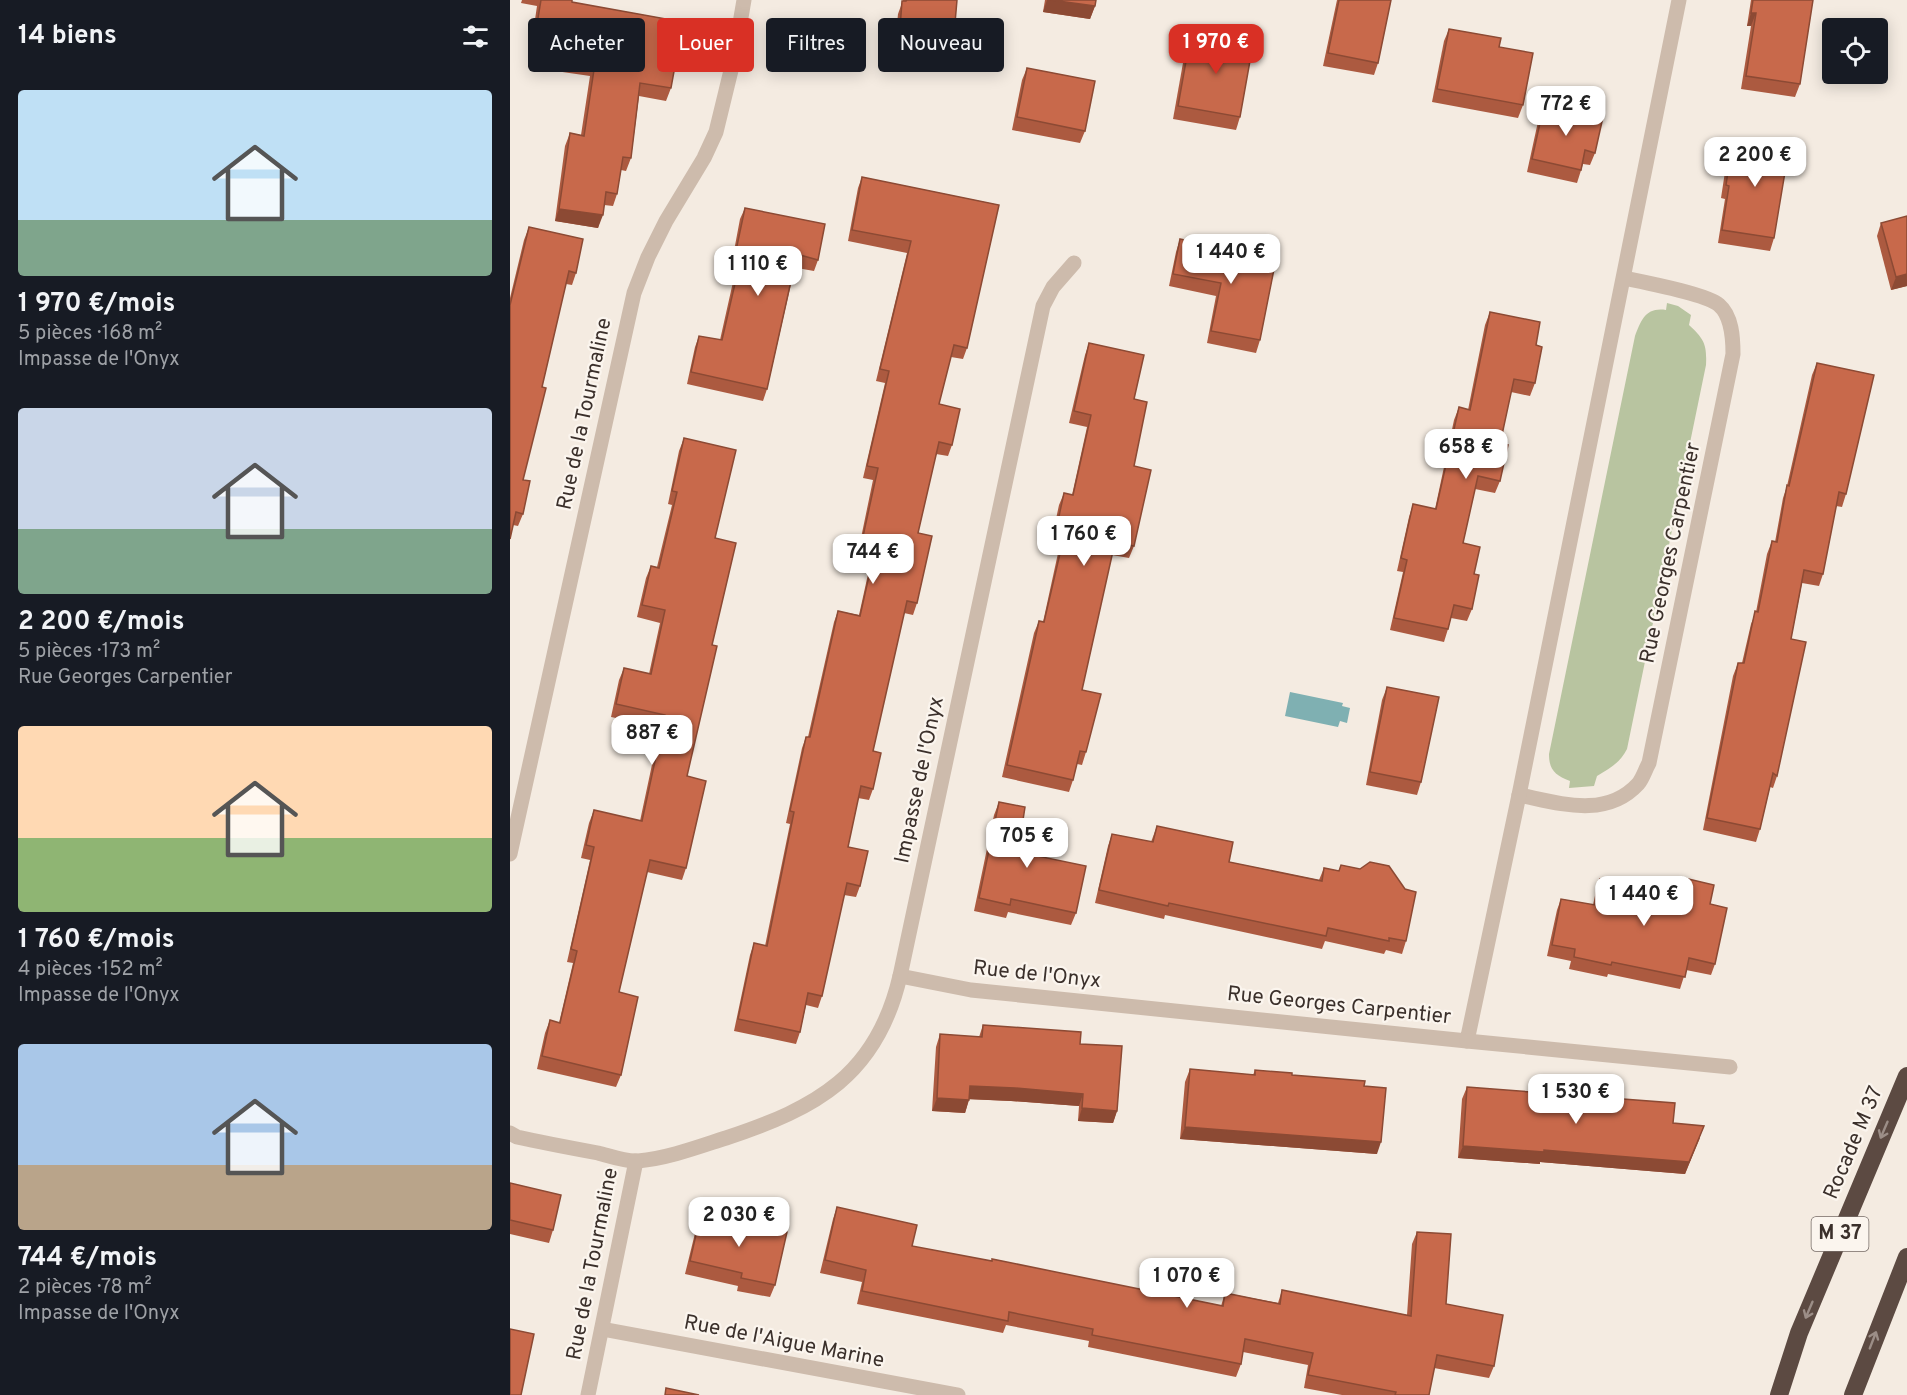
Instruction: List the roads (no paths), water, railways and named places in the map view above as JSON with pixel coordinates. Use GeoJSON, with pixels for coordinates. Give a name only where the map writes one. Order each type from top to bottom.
{"type":"FeatureCollection","features":[{"type":"Feature","properties":{"kind":"highway","name":"Rocade M 37"},"geometry":{"type":"LineString","coordinates":[[1779,1395],[1799,1333],[1907,1076]]}},
{"type":"Feature","properties":{"kind":"highway"},"geometry":{"type":"LineString","coordinates":[[1853,1395],[1907,1257]]}},
{"type":"Feature","properties":{"kind":"street","name":"Rue de la Tourmaline"},"geometry":{"type":"LineString","coordinates":[[510,854],[634,293],[648,257],[666,221],[704,158],[716,132],[734,58],[744,0]]}},
{"type":"Feature","properties":{"kind":"street","name":"Rue Georges Carpentier"},"geometry":{"type":"LineString","coordinates":[[1171,1010],[1467,1041],[1519,795],[1679,0]]}},
{"type":"Feature","properties":{"kind":"street","name":"Impasse de l'Onyx"},"geometry":{"type":"LineString","coordinates":[[636,1161],[677,1154],[768,1124],[810,1104],[838,1084],[863,1060],[878,1038],[894,1003],[1043,306],[1053,287],[1074,263]]}},
{"type":"Feature","properties":{"kind":"street","name":"Rue Georges Carpentier"},"geometry":{"type":"LineString","coordinates":[[1519,795],[1584,807],[1608,804],[1626,795],[1639,782],[1649,763],[1734,354],[1728,318],[1719,304],[1702,297],[1624,278]]}},
{"type":"Feature","properties":{"kind":"street","name":"Rue de l'Onyx"},"geometry":{"type":"LineString","coordinates":[[900,976],[971,990],[1171,1010]]}},
{"type":"Feature","properties":{"kind":"street"},"geometry":{"type":"LineString","coordinates":[[1467,1041],[1730,1067]]}},
{"type":"Feature","properties":{"kind":"street","name":"Rue de la Tourmaline"},"geometry":{"type":"LineString","coordinates":[[510,1133],[517,1137],[636,1161],[588,1395]]}},
{"type":"Feature","properties":{"kind":"street","name":"Rue de l'Aigue Marine"},"geometry":{"type":"LineString","coordinates":[[602,1329],[958,1395]]}},
{"type":"Feature","properties":{"kind":"water"},"geometry":{"type":"Polygon","coordinates":[[[1290,692],[1343,703],[1342,706],[1350,708],[1347,723],[1340,721],[1338,727],[1285,716],[1290,692]]]}}]}
